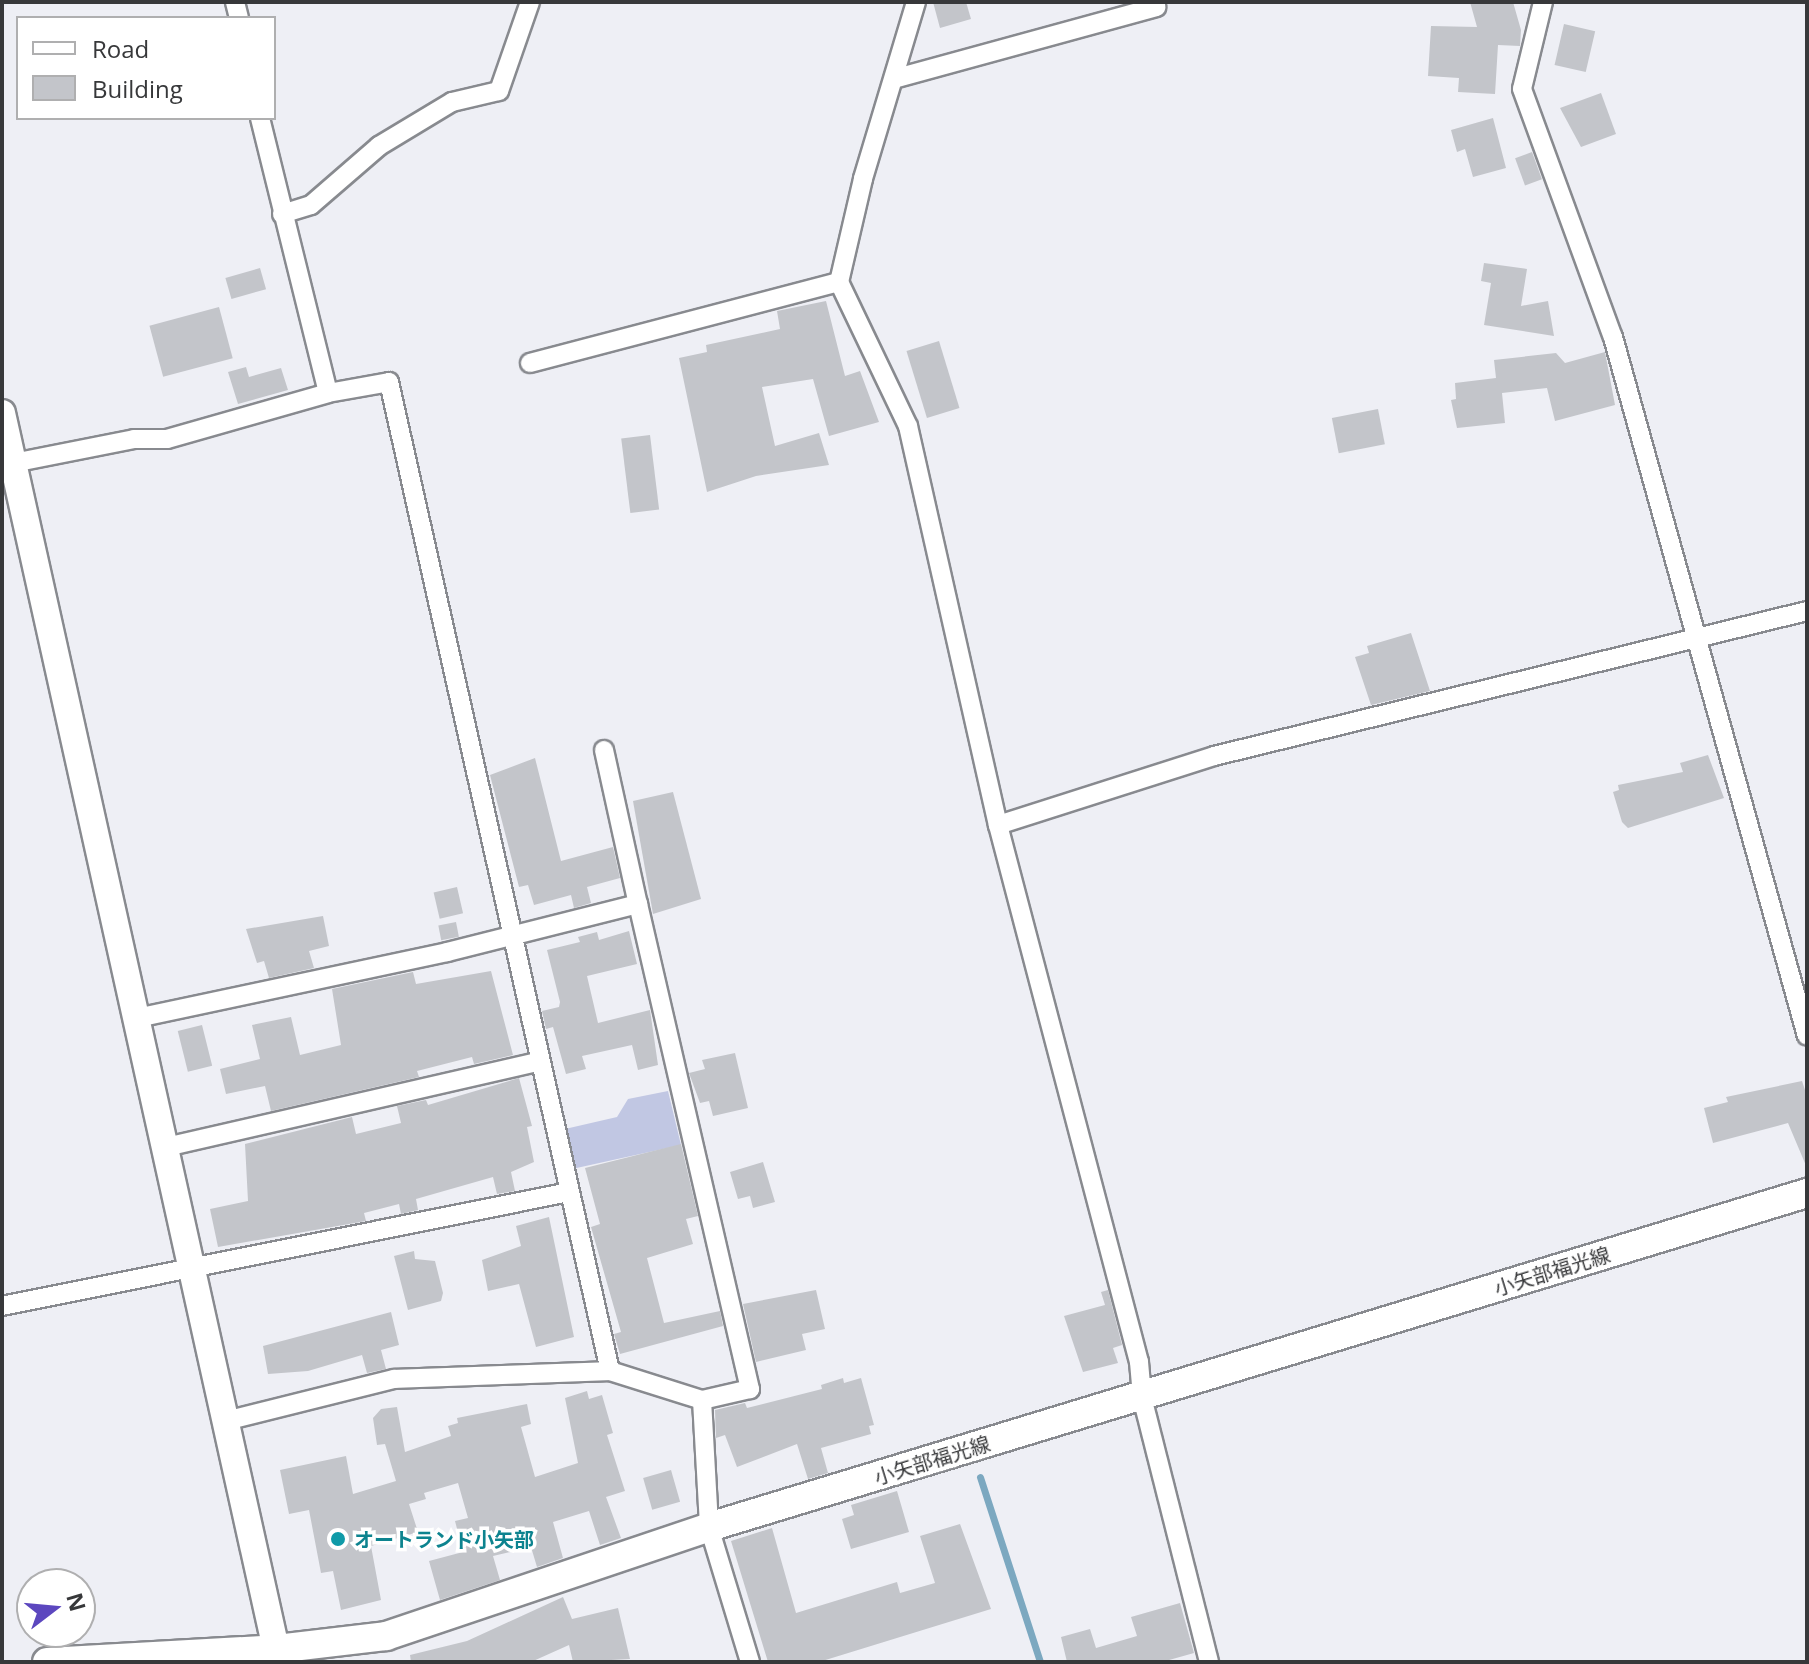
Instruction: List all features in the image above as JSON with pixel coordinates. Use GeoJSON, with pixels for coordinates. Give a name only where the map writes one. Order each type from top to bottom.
{"type":"FeatureCollection","features":[{"type":"Feature","properties":{"kind":"main road","name":"小矢部福光線"},"geometry":{"type":"LineString","coordinates":[[47,1662],[278,1655],[386,1636],[709,1527],[1807,1193]]}},
{"type":"Feature","properties":{"kind":"street"},"geometry":{"type":"LineString","coordinates":[[282,214],[311,205],[379,146],[452,102],[499,91],[530,2]]}},
{"type":"Feature","properties":{"kind":"street"},"geometry":{"type":"LineString","coordinates":[[916,2],[897,78],[863,179],[839,282],[908,426],[998,825],[1139,1362],[1142,1397],[1209,1662]]}},
{"type":"Feature","properties":{"kind":"street"},"geometry":{"type":"LineString","coordinates":[[897,78],[1156,7],[1155,2]]}},
{"type":"Feature","properties":{"kind":"street"},"geometry":{"type":"LineString","coordinates":[[1543,2],[1522,89],[1613,337],[1700,640],[1807,1036]]}},
{"type":"Feature","properties":{"kind":"street"},"geometry":{"type":"LineString","coordinates":[[260,120],[328,393]]}},
{"type":"Feature","properties":{"kind":"street"},"geometry":{"type":"LineString","coordinates":[[530,363],[839,282]]}},
{"type":"Feature","properties":{"kind":"street"},"geometry":{"type":"LineString","coordinates":[[8,464],[134,439],[167,439],[328,393],[389,382],[610,1371]]}},
{"type":"Feature","properties":{"kind":"street"},"geometry":{"type":"LineString","coordinates":[[2,413],[8,464],[137,1018],[278,1655]]}},
{"type":"Feature","properties":{"kind":"street"},"geometry":{"type":"LineString","coordinates":[[998,825],[1214,756],[1700,640],[1807,611]]}},
{"type":"Feature","properties":{"kind":"street"},"geometry":{"type":"LineString","coordinates":[[225,1421],[394,1379],[610,1371],[702,1400],[750,1389],[604,750]]}},
{"type":"Feature","properties":{"kind":"street"},"geometry":{"type":"LineString","coordinates":[[137,1018],[513,937],[638,904]]}},
{"type":"Feature","properties":{"kind":"street"},"geometry":{"type":"LineString","coordinates":[[166,1147],[540,1061]]}},
{"type":"Feature","properties":{"kind":"street"},"geometry":{"type":"LineString","coordinates":[[2,1306],[194,1271],[569,1192]]}},
{"type":"Feature","properties":{"kind":"street"},"geometry":{"type":"LineString","coordinates":[[702,1400],[709,1527],[750,1662]]}},
{"type":"Feature","properties":{"kind":"shaded area"},"geometry":{"type":"Polygon","coordinates":[[[668,1091],[681,1145],[572,1169],[565,1129],[617,1117],[628,1099],[668,1091]]]}},
{"type":"Feature","properties":{"kind":"building"},"geometry":{"type":"Polygon","coordinates":[[[933,2],[966,2],[971,19],[940,28],[933,2]]]}},
{"type":"Feature","properties":{"kind":"building"},"geometry":{"type":"Polygon","coordinates":[[[1470,2],[1513,2],[1521,30],[1520,46],[1498,45],[1495,94],[1458,92],[1459,78],[1428,76],[1431,26],[1477,27],[1470,2]]]}},
{"type":"Feature","properties":{"kind":"building"},"geometry":{"type":"Polygon","coordinates":[[[1564,24],[1595,31],[1586,72],[1555,65],[1564,24]]]}},
{"type":"Feature","properties":{"kind":"building"},"geometry":{"type":"Polygon","coordinates":[[[1601,93],[1616,134],[1581,147],[1560,108],[1601,93]]]}},
{"type":"Feature","properties":{"kind":"building"},"geometry":{"type":"Polygon","coordinates":[[[1493,118],[1506,168],[1473,177],[1465,149],[1457,152],[1451,130],[1493,118]]]}},
{"type":"Feature","properties":{"kind":"building"},"geometry":{"type":"Polygon","coordinates":[[[1532,152],[1542,179],[1525,185],[1515,158],[1532,152]]]}},
{"type":"Feature","properties":{"kind":"building"},"geometry":{"type":"Polygon","coordinates":[[[1484,263],[1527,269],[1521,306],[1548,301],[1554,336],[1484,325],[1491,283],[1481,281],[1484,263]]]}},
{"type":"Feature","properties":{"kind":"building"},"geometry":{"type":"Polygon","coordinates":[[[260,268],[266,289],[231,299],[225,278],[260,268]]]}},
{"type":"Feature","properties":{"kind":"building"},"geometry":{"type":"Polygon","coordinates":[[[826,301],[845,376],[860,371],[879,422],[829,436],[813,379],[762,387],[775,446],[819,433],[829,465],[756,476],[707,492],[679,358],[707,352],[706,345],[780,329],[777,311],[826,301]]]}},
{"type":"Feature","properties":{"kind":"building"},"geometry":{"type":"Polygon","coordinates":[[[219,307],[233,358],[163,377],[149,326],[219,307]]]}},
{"type":"Feature","properties":{"kind":"building"},"geometry":{"type":"Polygon","coordinates":[[[939,341],[959,408],[927,418],[906,351],[939,341]]]}},
{"type":"Feature","properties":{"kind":"building"},"geometry":{"type":"Polygon","coordinates":[[[1605,352],[1615,405],[1555,421],[1547,388],[1502,393],[1505,423],[1457,428],[1451,400],[1456,399],[1455,383],[1496,378],[1494,360],[1556,353],[1565,363],[1605,352]]]}},
{"type":"Feature","properties":{"kind":"building"},"geometry":{"type":"Polygon","coordinates":[[[246,367],[249,377],[281,368],[288,390],[238,404],[228,372],[246,367]]]}},
{"type":"Feature","properties":{"kind":"building"},"geometry":{"type":"Polygon","coordinates":[[[1378,409],[1385,444],[1339,453],[1332,418],[1378,409]]]}},
{"type":"Feature","properties":{"kind":"building"},"geometry":{"type":"Polygon","coordinates":[[[650,435],[659,509],[630,513],[621,439],[650,435]]]}},
{"type":"Feature","properties":{"kind":"building"},"geometry":{"type":"Polygon","coordinates":[[[1411,633],[1430,691],[1371,705],[1355,657],[1369,653],[1367,646],[1411,633]]]}},
{"type":"Feature","properties":{"kind":"building"},"geometry":{"type":"Polygon","coordinates":[[[1708,755],[1724,798],[1628,828],[1622,822],[1613,792],[1619,790],[1618,785],[1683,772],[1680,763],[1708,755]]]}},
{"type":"Feature","properties":{"kind":"building"},"geometry":{"type":"Polygon","coordinates":[[[535,758],[561,861],[613,847],[620,878],[587,887],[591,903],[574,908],[571,895],[534,905],[528,885],[519,887],[490,775],[535,758]]]}},
{"type":"Feature","properties":{"kind":"building"},"geometry":{"type":"Polygon","coordinates":[[[673,792],[701,899],[653,914],[633,801],[673,792]]]}},
{"type":"Feature","properties":{"kind":"building"},"geometry":{"type":"Polygon","coordinates":[[[457,887],[463,913],[440,919],[434,892],[457,887]]]}},
{"type":"Feature","properties":{"kind":"building"},"geometry":{"type":"Polygon","coordinates":[[[323,916],[329,946],[309,951],[314,968],[269,978],[264,961],[257,963],[246,929],[323,916]]]}},
{"type":"Feature","properties":{"kind":"building"},"geometry":{"type":"Polygon","coordinates":[[[456,922],[459,937],[441,940],[438,925],[456,922]]]}},
{"type":"Feature","properties":{"kind":"building"},"geometry":{"type":"Polygon","coordinates":[[[629,931],[637,964],[587,976],[598,1023],[650,1010],[658,1065],[638,1070],[632,1045],[582,1056],[586,1069],[566,1074],[553,1027],[546,1029],[542,1011],[559,1007],[560,1002],[547,950],[580,942],[578,937],[597,932],[599,940],[629,931]]]}},
{"type":"Feature","properties":{"kind":"building"},"geometry":{"type":"Polygon","coordinates":[[[491,971],[513,1055],[474,1064],[472,1057],[417,1071],[419,1077],[271,1111],[265,1086],[226,1094],[220,1069],[260,1059],[252,1025],[291,1017],[300,1055],[341,1045],[332,989],[413,972],[416,984],[491,971]]]}},
{"type":"Feature","properties":{"kind":"building"},"geometry":{"type":"Polygon","coordinates":[[[202,1025],[212,1066],[188,1072],[178,1031],[202,1025]]]}},
{"type":"Feature","properties":{"kind":"building"},"geometry":{"type":"Polygon","coordinates":[[[735,1053],[748,1108],[713,1116],[709,1101],[700,1103],[689,1073],[705,1069],[702,1060],[735,1053]]]}},
{"type":"Feature","properties":{"kind":"building"},"geometry":{"type":"Polygon","coordinates":[[[519,1078],[532,1126],[527,1127],[534,1162],[511,1172],[515,1191],[497,1194],[493,1177],[416,1199],[418,1210],[401,1214],[399,1204],[364,1213],[366,1221],[218,1247],[210,1209],[248,1201],[245,1144],[352,1117],[356,1134],[401,1123],[397,1106],[426,1100],[428,1105],[519,1078]]]}},
{"type":"Feature","properties":{"kind":"building"},"geometry":{"type":"Polygon","coordinates":[[[1802,1081],[1807,1096],[1807,1168],[1788,1123],[1713,1143],[1704,1108],[1728,1102],[1726,1097],[1802,1081]]]}},
{"type":"Feature","properties":{"kind":"building"},"geometry":{"type":"Polygon","coordinates":[[[681,1144],[698,1216],[686,1219],[693,1244],[647,1258],[664,1323],[720,1311],[723,1326],[620,1354],[614,1334],[621,1332],[591,1227],[600,1224],[585,1168],[681,1144]]]}},
{"type":"Feature","properties":{"kind":"building"},"geometry":{"type":"Polygon","coordinates":[[[763,1162],[775,1202],[753,1208],[750,1196],[738,1199],[730,1172],[763,1162]]]}},
{"type":"Feature","properties":{"kind":"building"},"geometry":{"type":"Polygon","coordinates":[[[549,1217],[574,1337],[536,1347],[519,1284],[488,1291],[482,1260],[521,1246],[516,1226],[549,1217]]]}},
{"type":"Feature","properties":{"kind":"building"},"geometry":{"type":"Polygon","coordinates":[[[414,1251],[415,1259],[435,1261],[443,1293],[441,1301],[408,1310],[394,1256],[414,1251]]]}},
{"type":"Feature","properties":{"kind":"building"},"geometry":{"type":"Polygon","coordinates":[[[816,1290],[825,1329],[802,1334],[806,1350],[756,1362],[743,1304],[816,1290]]]}},
{"type":"Feature","properties":{"kind":"building"},"geometry":{"type":"Polygon","coordinates":[[[1108,1290],[1122,1345],[1113,1348],[1118,1363],[1083,1372],[1064,1316],[1105,1305],[1101,1292],[1108,1290]]]}},
{"type":"Feature","properties":{"kind":"building"},"geometry":{"type":"Polygon","coordinates":[[[391,1312],[399,1345],[381,1350],[386,1369],[367,1373],[362,1355],[308,1371],[268,1374],[263,1346],[391,1312]]]}},
{"type":"Feature","properties":{"kind":"building"},"geometry":{"type":"Polygon","coordinates":[[[843,1378],[844,1383],[861,1378],[874,1425],[869,1426],[871,1434],[821,1448],[828,1473],[808,1479],[797,1444],[737,1467],[725,1435],[716,1438],[715,1410],[745,1403],[747,1408],[822,1389],[821,1385],[843,1378]]]}},
{"type":"Feature","properties":{"kind":"building"},"geometry":{"type":"Polygon","coordinates":[[[587,1391],[589,1399],[602,1395],[613,1433],[607,1435],[625,1491],[606,1497],[621,1538],[600,1545],[589,1511],[553,1522],[563,1558],[537,1567],[531,1547],[493,1556],[500,1580],[440,1600],[429,1561],[463,1552],[455,1521],[468,1518],[458,1483],[424,1493],[426,1499],[409,1504],[418,1532],[371,1546],[381,1600],[341,1610],[333,1571],[321,1573],[309,1510],[289,1514],[280,1470],[346,1456],[353,1494],[396,1481],[385,1444],[377,1445],[373,1418],[381,1409],[397,1407],[405,1452],[451,1436],[448,1426],[458,1423],[457,1418],[527,1404],[531,1424],[521,1427],[535,1477],[578,1463],[565,1398],[587,1391]]]}},
{"type":"Feature","properties":{"kind":"building"},"geometry":{"type":"Polygon","coordinates":[[[671,1470],[680,1502],[652,1510],[643,1478],[671,1470]]]}},
{"type":"Feature","properties":{"kind":"building"},"geometry":{"type":"Polygon","coordinates":[[[897,1491],[909,1532],[851,1549],[842,1519],[854,1515],[851,1505],[897,1491]]]}},
{"type":"Feature","properties":{"kind":"building"},"geometry":{"type":"Polygon","coordinates":[[[960,1524],[991,1609],[819,1662],[768,1662],[731,1541],[772,1528],[796,1613],[897,1582],[900,1593],[935,1583],[920,1536],[960,1524]]]}},
{"type":"Feature","properties":{"kind":"building"},"geometry":{"type":"Polygon","coordinates":[[[563,1597],[572,1619],[618,1608],[630,1659],[573,1662],[569,1645],[531,1662],[411,1662],[410,1655],[467,1641],[563,1597]]]}},
{"type":"Feature","properties":{"kind":"building"},"geometry":{"type":"Polygon","coordinates":[[[1180,1603],[1194,1653],[1162,1662],[1067,1662],[1061,1637],[1090,1629],[1096,1648],[1137,1636],[1131,1617],[1180,1603]]]}},
{"type":"Feature","properties":{"kind":"waterway"},"geometry":{"type":"LineString","coordinates":[[980,1477],[1040,1662]]}},
{"type":"Feature","properties":{"kind":"place","name":"オートランド小矢部"},"geometry":{"type":"Point","coordinates":[338,1539]}}]}
